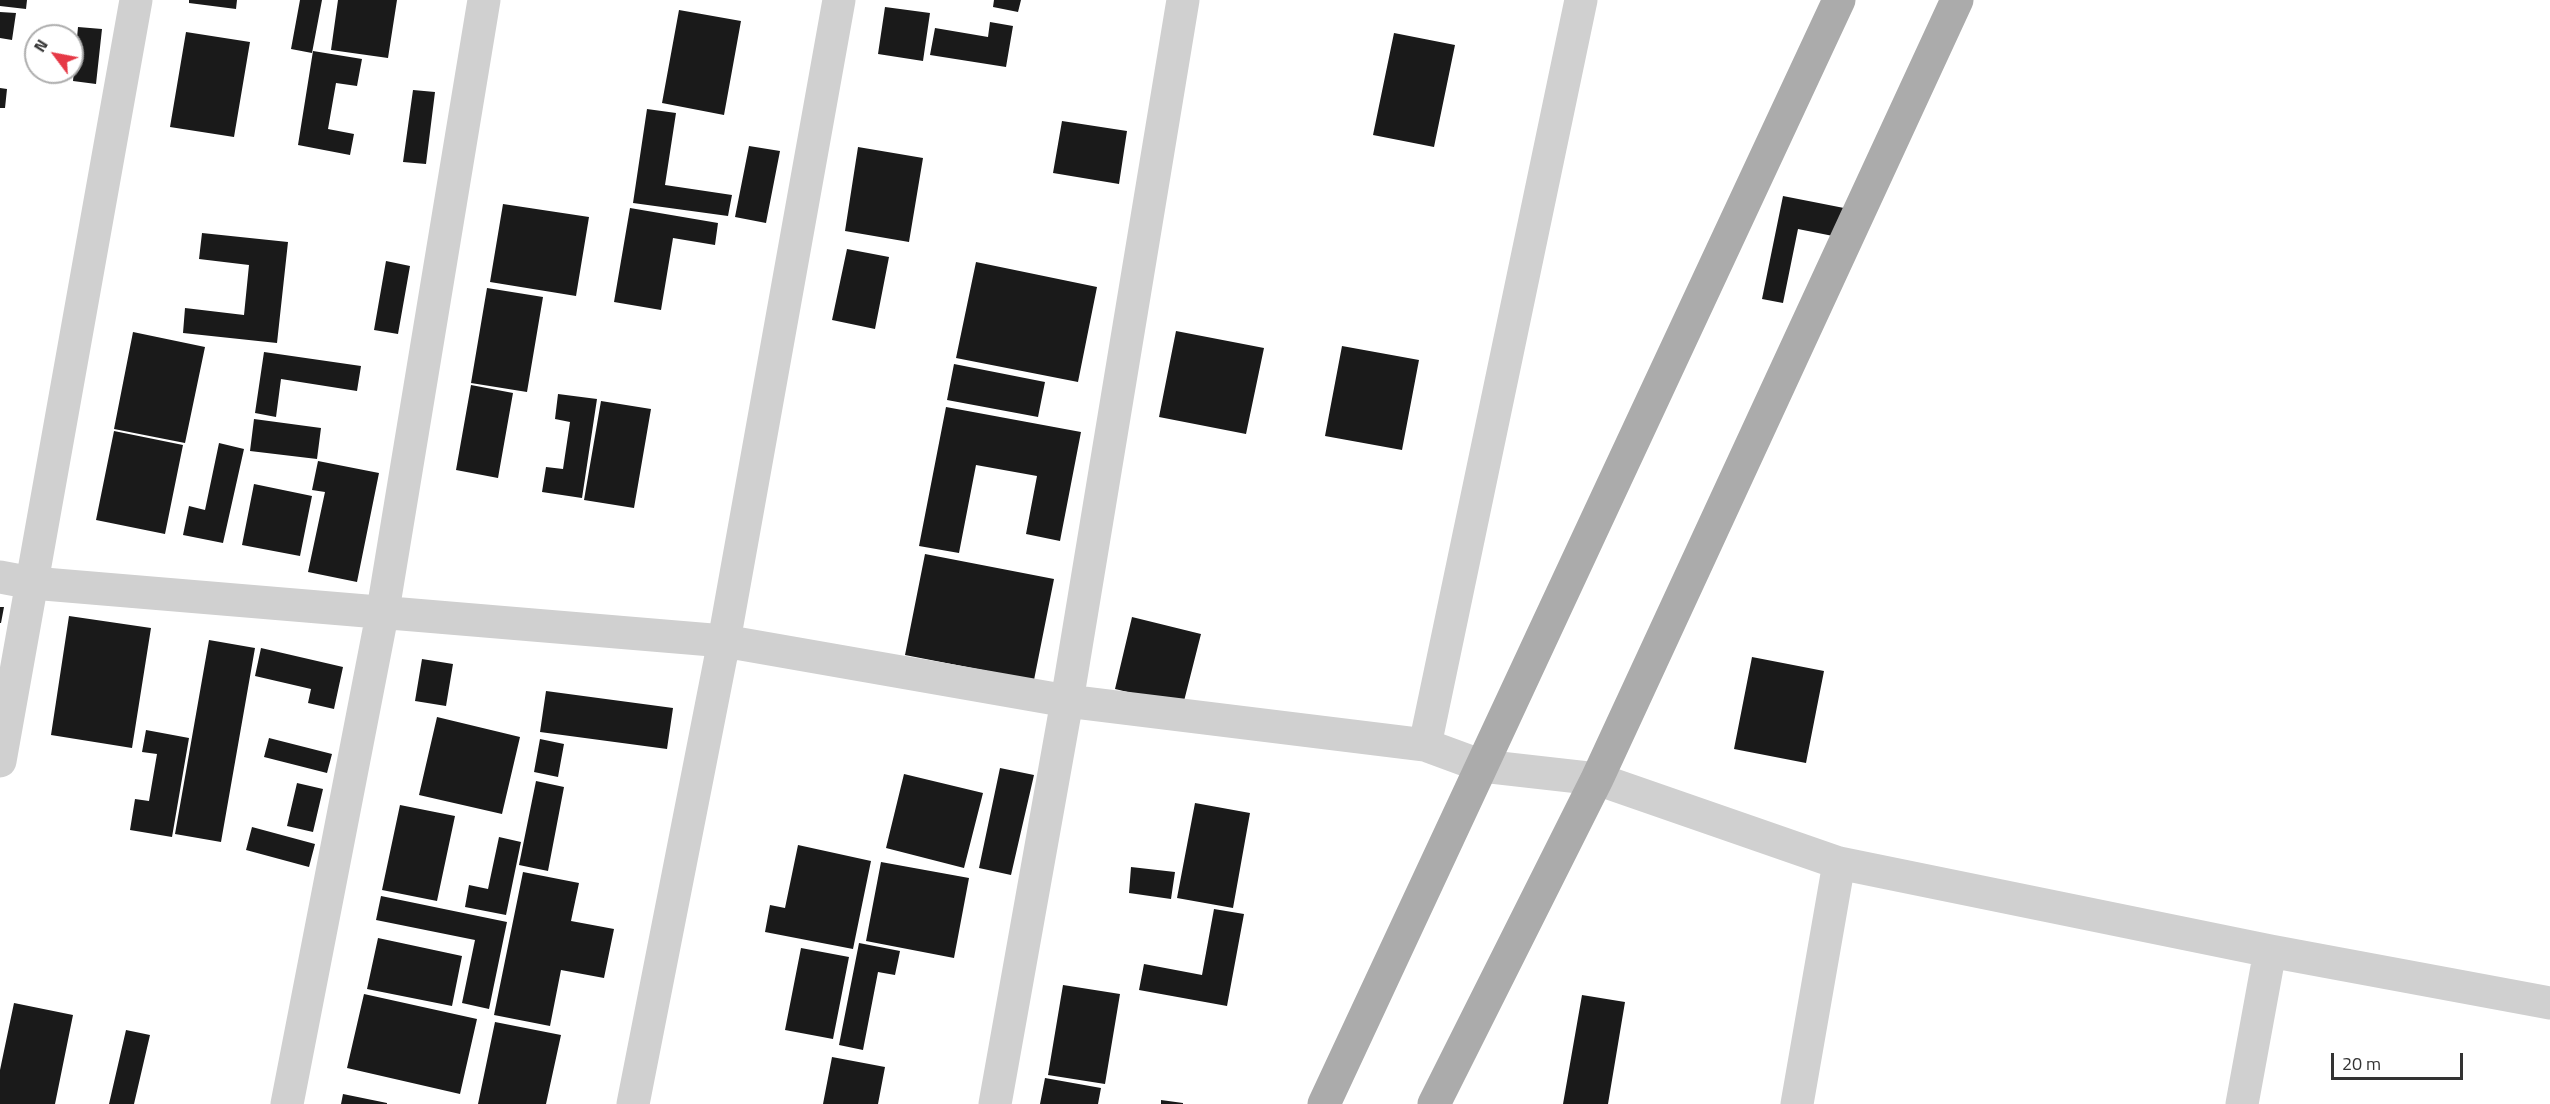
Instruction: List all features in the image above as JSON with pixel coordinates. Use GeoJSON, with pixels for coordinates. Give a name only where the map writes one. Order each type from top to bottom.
{"type":"FeatureCollection","features":[{"type":"Feature","properties":{"kind":"main road"},"geometry":{"type":"LineString","coordinates":[[1324,1104],[1839,0]]}},
{"type":"Feature","properties":{"kind":"main road"},"geometry":{"type":"LineString","coordinates":[[1434,1104],[1597,779],[1957,0]]}},
{"type":"Feature","properties":{"kind":"street"},"geometry":{"type":"LineString","coordinates":[[0,761],[136,0]]}},
{"type":"Feature","properties":{"kind":"street"},"geometry":{"type":"LineString","coordinates":[[287,1104],[383,610],[484,0]]}},
{"type":"Feature","properties":{"kind":"street"},"geometry":{"type":"LineString","coordinates":[[633,1104],[724,640],[839,0]]}},
{"type":"Feature","properties":{"kind":"street"},"geometry":{"type":"LineString","coordinates":[[994,1104],[1067,702],[1183,0]]}},
{"type":"Feature","properties":{"kind":"street"},"geometry":{"type":"LineString","coordinates":[[1425,745],[1581,0]]}},
{"type":"Feature","properties":{"kind":"street"},"geometry":{"type":"LineString","coordinates":[[0,578],[32,583],[383,610],[724,640],[1067,702],[1425,745],[1482,766],[1597,779],[1839,863],[2270,951],[2550,1003]]}},
{"type":"Feature","properties":{"kind":"street"},"geometry":{"type":"LineString","coordinates":[[1797,1104],[1839,863]]}},
{"type":"Feature","properties":{"kind":"street"},"geometry":{"type":"LineString","coordinates":[[2242,1104],[2270,951]]}},
{"type":"Feature","properties":{"kind":"building"},"geometry":{"type":"Polygon","coordinates":[[[0,0],[27,0],[26,9],[0,6],[0,0]]]}},
{"type":"Feature","properties":{"kind":"building"},"geometry":{"type":"Polygon","coordinates":[[[189,0],[237,0],[236,9],[189,3],[189,0]]]}},
{"type":"Feature","properties":{"kind":"building"},"geometry":{"type":"Polygon","coordinates":[[[300,0],[322,0],[312,53],[291,49],[300,0]]]}},
{"type":"Feature","properties":{"kind":"building"},"geometry":{"type":"Polygon","coordinates":[[[338,0],[397,0],[388,58],[331,50],[338,0]]]}},
{"type":"Feature","properties":{"kind":"building"},"geometry":{"type":"Polygon","coordinates":[[[994,0],[1021,0],[1018,12],[993,7],[994,0]]]}},
{"type":"Feature","properties":{"kind":"building"},"geometry":{"type":"Polygon","coordinates":[[[885,7],[930,13],[923,61],[878,54],[885,7]]]}},
{"type":"Feature","properties":{"kind":"building"},"geometry":{"type":"Polygon","coordinates":[[[679,10],[741,21],[724,115],[662,103],[679,10]]]}},
{"type":"Feature","properties":{"kind":"building"},"geometry":{"type":"Polygon","coordinates":[[[0,12],[16,13],[12,40],[0,38],[0,12]]]}},
{"type":"Feature","properties":{"kind":"building"},"geometry":{"type":"Polygon","coordinates":[[[990,22],[1013,26],[1006,67],[930,55],[935,28],[988,37],[990,22]]]}},
{"type":"Feature","properties":{"kind":"building"},"geometry":{"type":"Polygon","coordinates":[[[84,28],[102,29],[96,84],[84,82],[84,28]]]}},
{"type":"Feature","properties":{"kind":"building"},"geometry":{"type":"Polygon","coordinates":[[[186,32],[250,42],[234,137],[170,127],[186,32]]]}},
{"type":"Feature","properties":{"kind":"building"},"geometry":{"type":"Polygon","coordinates":[[[1394,33],[1455,45],[1434,147],[1373,135],[1394,33]]]}},
{"type":"Feature","properties":{"kind":"building"},"geometry":{"type":"Polygon","coordinates":[[[313,51],[362,59],[357,86],[336,83],[328,129],[354,134],[350,155],[298,145],[313,51]]]}},
{"type":"Feature","properties":{"kind":"building"},"geometry":{"type":"Polygon","coordinates":[[[0,88],[7,89],[5,108],[0,108],[0,88]]]}},
{"type":"Feature","properties":{"kind":"building"},"geometry":{"type":"Polygon","coordinates":[[[413,90],[435,92],[426,164],[403,162],[413,90]]]}},
{"type":"Feature","properties":{"kind":"building"},"geometry":{"type":"Polygon","coordinates":[[[647,109],[676,113],[665,185],[732,195],[728,216],[633,203],[647,109]]]}},
{"type":"Feature","properties":{"kind":"building"},"geometry":{"type":"Polygon","coordinates":[[[1062,121],[1127,131],[1119,184],[1053,173],[1062,121]]]}},
{"type":"Feature","properties":{"kind":"building"},"geometry":{"type":"Polygon","coordinates":[[[749,146],[780,151],[766,223],[735,217],[749,146]]]}},
{"type":"Feature","properties":{"kind":"building"},"geometry":{"type":"Polygon","coordinates":[[[858,147],[923,158],[909,242],[845,231],[858,147]]]}},
{"type":"Feature","properties":{"kind":"building"},"geometry":{"type":"Polygon","coordinates":[[[1783,196],[1844,208],[1838,237],[1798,229],[1783,303],[1762,299],[1783,196]]]}},
{"type":"Feature","properties":{"kind":"building"},"geometry":{"type":"Polygon","coordinates":[[[503,204],[589,217],[576,296],[490,282],[503,204]]]}},
{"type":"Feature","properties":{"kind":"building"},"geometry":{"type":"Polygon","coordinates":[[[630,208],[718,223],[715,245],[673,238],[661,310],[614,302],[630,208]]]}},
{"type":"Feature","properties":{"kind":"building"},"geometry":{"type":"Polygon","coordinates":[[[202,233],[288,242],[277,343],[183,333],[185,308],[244,315],[249,265],[199,259],[202,233]]]}},
{"type":"Feature","properties":{"kind":"building"},"geometry":{"type":"Polygon","coordinates":[[[847,249],[889,257],[875,329],[832,320],[847,249]]]}},
{"type":"Feature","properties":{"kind":"building"},"geometry":{"type":"Polygon","coordinates":[[[386,261],[410,266],[398,334],[374,330],[386,261]]]}},
{"type":"Feature","properties":{"kind":"building"},"geometry":{"type":"Polygon","coordinates":[[[976,262],[1097,287],[1078,382],[956,358],[976,262]]]}},
{"type":"Feature","properties":{"kind":"building"},"geometry":{"type":"Polygon","coordinates":[[[487,288],[543,297],[527,392],[471,383],[487,288]]]}},
{"type":"Feature","properties":{"kind":"building"},"geometry":{"type":"Polygon","coordinates":[[[1176,331],[1264,348],[1246,434],[1159,417],[1176,331]]]}},
{"type":"Feature","properties":{"kind":"building"},"geometry":{"type":"Polygon","coordinates":[[[133,332],[205,347],[185,443],[114,429],[133,332]]]}},
{"type":"Feature","properties":{"kind":"building"},"geometry":{"type":"Polygon","coordinates":[[[1342,346],[1419,360],[1402,450],[1325,436],[1342,346]]]}},
{"type":"Feature","properties":{"kind":"building"},"geometry":{"type":"Polygon","coordinates":[[[264,352],[361,366],[357,391],[281,379],[276,417],[255,413],[264,352]]]}},
{"type":"Feature","properties":{"kind":"building"},"geometry":{"type":"Polygon","coordinates":[[[954,364],[1045,382],[1038,417],[947,400],[954,364]]]}},
{"type":"Feature","properties":{"kind":"building"},"geometry":{"type":"Polygon","coordinates":[[[471,385],[513,393],[498,478],[456,470],[471,385]]]}},
{"type":"Feature","properties":{"kind":"building"},"geometry":{"type":"Polygon","coordinates":[[[558,394],[597,399],[582,498],[542,492],[546,467],[563,469],[570,422],[555,419],[558,394]]]}},
{"type":"Feature","properties":{"kind":"building"},"geometry":{"type":"Polygon","coordinates":[[[601,401],[651,409],[634,508],[584,500],[601,401]]]}},
{"type":"Feature","properties":{"kind":"building"},"geometry":{"type":"Polygon","coordinates":[[[946,407],[1081,432],[1060,541],[1026,534],[1037,476],[976,465],[959,553],[919,546],[946,407]]]}},
{"type":"Feature","properties":{"kind":"building"},"geometry":{"type":"Polygon","coordinates":[[[254,419],[321,428],[317,459],[250,451],[254,419]]]}},
{"type":"Feature","properties":{"kind":"building"},"geometry":{"type":"Polygon","coordinates":[[[114,431],[183,445],[165,534],[96,520],[114,431]]]}},
{"type":"Feature","properties":{"kind":"building"},"geometry":{"type":"Polygon","coordinates":[[[219,443],[244,449],[223,543],[183,535],[189,506],[205,510],[219,443]]]}},
{"type":"Feature","properties":{"kind":"building"},"geometry":{"type":"Polygon","coordinates":[[[318,461],[379,473],[357,582],[308,572],[325,492],[312,490],[318,461]]]}},
{"type":"Feature","properties":{"kind":"building"},"geometry":{"type":"Polygon","coordinates":[[[254,484],[312,496],[300,556],[242,545],[254,484]]]}},
{"type":"Feature","properties":{"kind":"building"},"geometry":{"type":"Polygon","coordinates":[[[925,554],[1054,579],[1034,680],[905,655],[925,554]]]}},
{"type":"Feature","properties":{"kind":"building"},"geometry":{"type":"Polygon","coordinates":[[[0,607],[4,607],[1,623],[0,623],[0,607]]]}},
{"type":"Feature","properties":{"kind":"building"},"geometry":{"type":"Polygon","coordinates":[[[69,616],[151,628],[132,748],[51,735],[69,616]]]}},
{"type":"Feature","properties":{"kind":"building"},"geometry":{"type":"Polygon","coordinates":[[[1132,617],[1201,634],[1183,705],[1115,689],[1132,617]]]}},
{"type":"Feature","properties":{"kind":"building"},"geometry":{"type":"Polygon","coordinates":[[[209,640],[255,648],[221,842],[175,834],[209,640]]]}},
{"type":"Feature","properties":{"kind":"building"},"geometry":{"type":"Polygon","coordinates":[[[261,648],[343,667],[334,709],[308,703],[311,689],[255,676],[261,648]]]}},
{"type":"Feature","properties":{"kind":"building"},"geometry":{"type":"Polygon","coordinates":[[[1752,657],[1824,671],[1806,763],[1734,749],[1752,657]]]}},
{"type":"Feature","properties":{"kind":"building"},"geometry":{"type":"Polygon","coordinates":[[[422,659],[453,664],[446,706],[415,701],[422,659]]]}},
{"type":"Feature","properties":{"kind":"building"},"geometry":{"type":"Polygon","coordinates":[[[546,691],[673,708],[667,749],[540,732],[546,691]]]}},
{"type":"Feature","properties":{"kind":"building"},"geometry":{"type":"Polygon","coordinates":[[[437,717],[520,737],[502,814],[419,795],[437,717]]]}},
{"type":"Feature","properties":{"kind":"building"},"geometry":{"type":"Polygon","coordinates":[[[146,730],[189,738],[172,837],[130,830],[135,799],[149,801],[157,754],[142,752],[146,730]]]}},
{"type":"Feature","properties":{"kind":"building"},"geometry":{"type":"Polygon","coordinates":[[[269,738],[332,754],[327,773],[264,757],[269,738]]]}},
{"type":"Feature","properties":{"kind":"building"},"geometry":{"type":"Polygon","coordinates":[[[540,739],[564,744],[558,777],[534,772],[540,739]]]}},
{"type":"Feature","properties":{"kind":"building"},"geometry":{"type":"Polygon","coordinates":[[[1000,768],[1034,775],[1011,875],[979,868],[1000,768]]]}},
{"type":"Feature","properties":{"kind":"building"},"geometry":{"type":"Polygon","coordinates":[[[904,774],[983,793],[964,868],[886,848],[904,774]]]}},
{"type":"Feature","properties":{"kind":"building"},"geometry":{"type":"Polygon","coordinates":[[[536,781],[564,787],[548,871],[519,865],[536,781]]]}},
{"type":"Feature","properties":{"kind":"building"},"geometry":{"type":"Polygon","coordinates":[[[297,783],[323,789],[313,832],[287,826],[297,783]]]}},
{"type":"Feature","properties":{"kind":"building"},"geometry":{"type":"Polygon","coordinates":[[[1195,803],[1250,813],[1233,908],[1177,898],[1195,803]]]}},
{"type":"Feature","properties":{"kind":"building"},"geometry":{"type":"Polygon","coordinates":[[[400,805],[455,816],[437,901],[382,890],[400,805]]]}},
{"type":"Feature","properties":{"kind":"building"},"geometry":{"type":"Polygon","coordinates":[[[252,827],[315,844],[309,867],[246,850],[252,827]]]}},
{"type":"Feature","properties":{"kind":"building"},"geometry":{"type":"Polygon","coordinates":[[[499,837],[521,842],[506,915],[465,907],[469,885],[488,889],[499,837]]]}},
{"type":"Feature","properties":{"kind":"building"},"geometry":{"type":"Polygon","coordinates":[[[798,845],[871,861],[853,949],[765,932],[770,905],[785,908],[798,845]]]}},
{"type":"Feature","properties":{"kind":"building"},"geometry":{"type":"Polygon","coordinates":[[[881,862],[969,878],[954,958],[866,941],[881,862]]]}},
{"type":"Feature","properties":{"kind":"building"},"geometry":{"type":"Polygon","coordinates":[[[1131,867],[1175,872],[1171,899],[1129,893],[1131,867]]]}},
{"type":"Feature","properties":{"kind":"building"},"geometry":{"type":"Polygon","coordinates":[[[523,872],[579,883],[571,921],[614,929],[604,978],[561,970],[550,1026],[494,1015],[523,872]]]}},
{"type":"Feature","properties":{"kind":"building"},"geometry":{"type":"Polygon","coordinates":[[[381,896],[507,922],[489,1009],[462,1003],[475,940],[376,920],[381,896]]]}},
{"type":"Feature","properties":{"kind":"building"},"geometry":{"type":"Polygon","coordinates":[[[1214,909],[1244,914],[1227,1006],[1139,990],[1144,964],[1202,975],[1214,909]]]}},
{"type":"Feature","properties":{"kind":"building"},"geometry":{"type":"Polygon","coordinates":[[[378,938],[462,956],[452,1006],[367,989],[378,938]]]}},
{"type":"Feature","properties":{"kind":"building"},"geometry":{"type":"Polygon","coordinates":[[[859,943],[900,951],[895,975],[878,972],[863,1050],[839,1045],[859,943]]]}},
{"type":"Feature","properties":{"kind":"building"},"geometry":{"type":"Polygon","coordinates":[[[801,948],[849,957],[833,1039],[785,1030],[801,948]]]}},
{"type":"Feature","properties":{"kind":"building"},"geometry":{"type":"Polygon","coordinates":[[[1063,985],[1120,994],[1105,1084],[1048,1075],[1063,985]]]}},
{"type":"Feature","properties":{"kind":"building"},"geometry":{"type":"Polygon","coordinates":[[[364,994],[477,1019],[460,1094],[347,1068],[364,994]]]}},
{"type":"Feature","properties":{"kind":"building"},"geometry":{"type":"Polygon","coordinates":[[[1582,995],[1625,1002],[1608,1104],[1563,1104],[1582,995]]]}},
{"type":"Feature","properties":{"kind":"building"},"geometry":{"type":"Polygon","coordinates":[[[14,1003],[73,1015],[55,1104],[0,1104],[0,1070],[14,1003]]]}},
{"type":"Feature","properties":{"kind":"building"},"geometry":{"type":"Polygon","coordinates":[[[495,1022],[561,1035],[546,1104],[478,1104],[495,1022]]]}},
{"type":"Feature","properties":{"kind":"building"},"geometry":{"type":"Polygon","coordinates":[[[126,1030],[150,1035],[134,1104],[109,1104],[126,1030]]]}},
{"type":"Feature","properties":{"kind":"building"},"geometry":{"type":"Polygon","coordinates":[[[832,1057],[885,1067],[878,1104],[823,1104],[832,1057]]]}},
{"type":"Feature","properties":{"kind":"building"},"geometry":{"type":"Polygon","coordinates":[[[1045,1078],[1101,1088],[1098,1104],[1040,1104],[1045,1078]]]}},
{"type":"Feature","properties":{"kind":"building"},"geometry":{"type":"Polygon","coordinates":[[[343,1094],[387,1103],[387,1104],[341,1104],[343,1094]]]}},
{"type":"Feature","properties":{"kind":"building"},"geometry":{"type":"Polygon","coordinates":[[[1161,1100],[1183,1103],[1183,1104],[1161,1104],[1161,1100]]]}}]}
